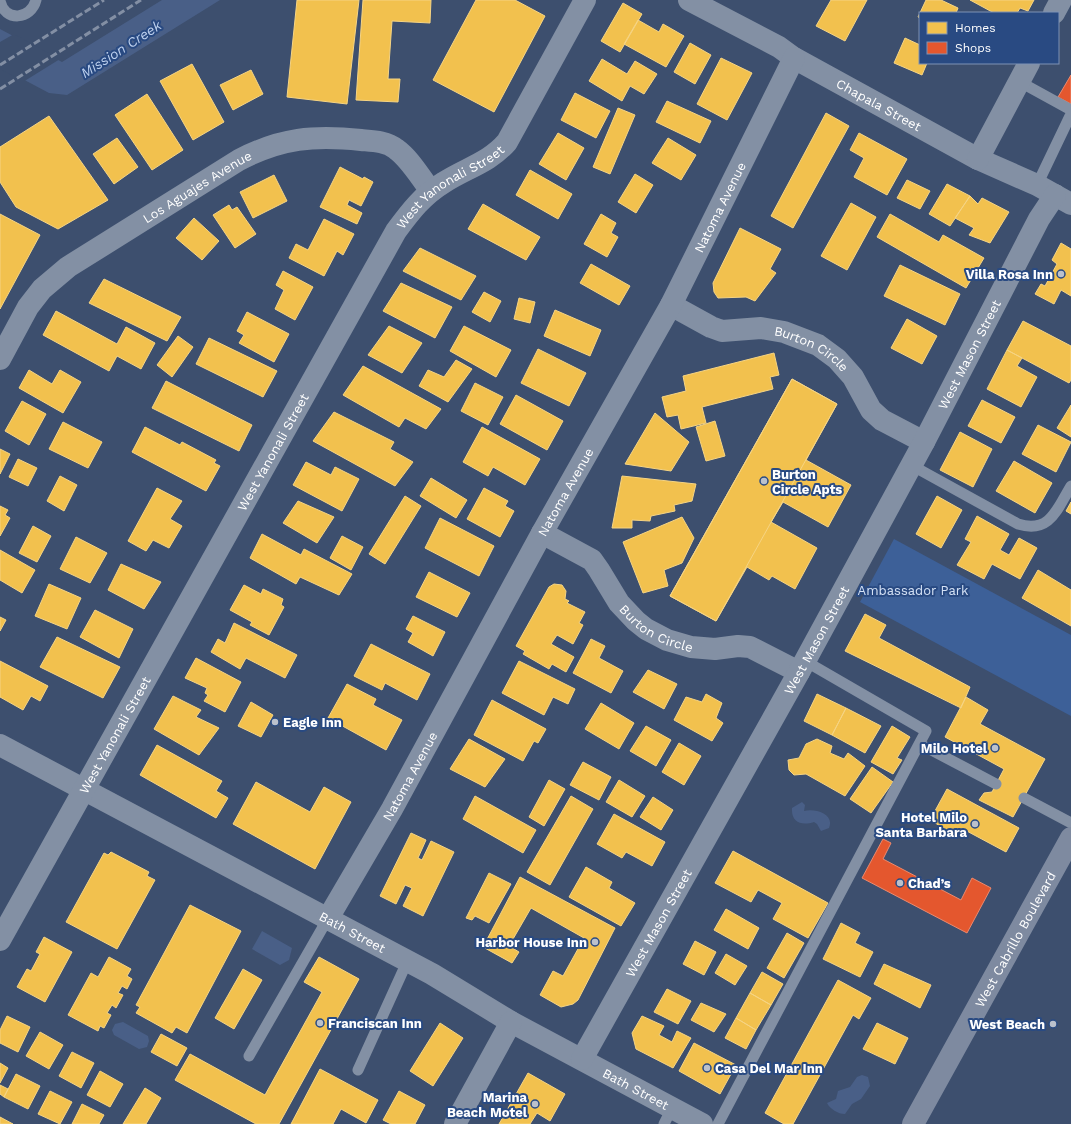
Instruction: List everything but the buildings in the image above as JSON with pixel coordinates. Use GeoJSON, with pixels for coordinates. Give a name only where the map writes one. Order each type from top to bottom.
{"type":"FeatureCollection","features":[{"type":"Feature","properties":{"kind":"main road","name":"West Cabrillo Boulevard"},"geometry":{"type":"LineString","coordinates":[[913,1124],[1071,838]]}},
{"type":"Feature","properties":{"kind":"street","name":"West Yanonali Street"},"geometry":{"type":"LineString","coordinates":[[0,940],[396,230],[414,207],[431,191],[497,153],[507,142],[585,0]]}},
{"type":"Feature","properties":{"kind":"street","name":"Chapala Street"},"geometry":{"type":"LineString","coordinates":[[689,0],[978,158],[1054,195]]}},
{"type":"Feature","properties":{"kind":"street"},"geometry":{"type":"LineString","coordinates":[[1055,12],[1061,0]]}},
{"type":"Feature","properties":{"kind":"street","name":"Natoma Avenue"},"geometry":{"type":"LineString","coordinates":[[328,920],[392,809],[542,533],[671,305],[794,58]]}},
{"type":"Feature","properties":{"kind":"street"},"geometry":{"type":"LineString","coordinates":[[978,158],[1029,64]]}},
{"type":"Feature","properties":{"kind":"street","name":"Los Aguajes Avenue"},"geometry":{"type":"LineString","coordinates":[[3,346],[28,307],[42,289],[68,266],[239,160],[260,149],[283,142],[306,138],[330,137],[384,143],[395,148],[404,156],[431,191]]}},
{"type":"Feature","properties":{"kind":"street","name":"West Mason Street"},"geometry":{"type":"LineString","coordinates":[[582,1059],[802,666],[924,442],[1039,219],[1054,195]]}},
{"type":"Feature","properties":{"kind":"street","name":"Burton Circle"},"geometry":{"type":"LineString","coordinates":[[671,305],[722,331],[761,328],[784,332],[818,345],[837,359],[853,377],[871,410],[882,420],[924,442]]}},
{"type":"Feature","properties":{"kind":"street","name":"Burton Circle"},"geometry":{"type":"LineString","coordinates":[[542,533],[592,560],[619,604],[636,621],[662,637],[691,647],[716,649],[738,646],[750,647],[802,666]]}},
{"type":"Feature","properties":{"kind":"street","name":"Bath Street"},"geometry":{"type":"LineString","coordinates":[[0,744],[83,790],[407,962],[511,1022],[582,1059],[668,1116],[702,1124]]}},
{"type":"Feature","properties":{"kind":"street"},"geometry":{"type":"LineString","coordinates":[[455,1124],[511,1022]]}},
{"type":"Feature","properties":{"kind":"lane"},"geometry":{"type":"LineString","coordinates":[[0,1],[4,10],[9,14],[20,16],[30,11],[36,0]]}},
{"type":"Feature","properties":{"kind":"lane"},"geometry":{"type":"LineString","coordinates":[[1020,82],[1071,110]]}},
{"type":"Feature","properties":{"kind":"lane"},"geometry":{"type":"LineString","coordinates":[[1054,195],[1071,114]]}},
{"type":"Feature","properties":{"kind":"lane"},"geometry":{"type":"LineString","coordinates":[[911,465],[1018,524],[1028,528],[1039,526],[1049,520],[1071,486]]}},
{"type":"Feature","properties":{"kind":"lane"},"geometry":{"type":"LineString","coordinates":[[718,1124],[926,731],[802,666]]}},
{"type":"Feature","properties":{"kind":"lane"},"geometry":{"type":"LineString","coordinates":[[920,744],[996,784]]}},
{"type":"Feature","properties":{"kind":"lane"},"geometry":{"type":"LineString","coordinates":[[1024,798],[1071,824]]}},
{"type":"Feature","properties":{"kind":"lane"},"geometry":{"type":"LineString","coordinates":[[249,1056],[328,920]]}},
{"type":"Feature","properties":{"kind":"lane"},"geometry":{"type":"LineString","coordinates":[[358,1070],[407,962]]}},
{"type":"Feature","properties":{"kind":"green space","name":"Ambassador Park"},"geometry":{"type":"Polygon","coordinates":[[[894,539],[1071,635],[1071,716],[860,602],[894,539]]]}},
{"type":"Feature","properties":{"kind":"water","name":"Mission Creek"},"geometry":{"type":"Polygon","coordinates":[[[162,0],[220,0],[67,95],[49,93],[0,67],[0,29],[62,62],[162,0]]]}},
{"type":"Feature","properties":{"kind":"water"},"geometry":{"type":"Polygon","coordinates":[[[802,802],[805,805],[804,811],[818,811],[827,816],[830,823],[829,828],[821,831],[814,822],[805,824],[795,820],[792,813],[792,808],[802,802]]]}},
{"type":"Feature","properties":{"kind":"water"},"geometry":{"type":"Polygon","coordinates":[[[262,931],[292,948],[289,960],[280,965],[252,949],[262,931]]]}},
{"type":"Feature","properties":{"kind":"water"},"geometry":{"type":"Polygon","coordinates":[[[123,1022],[148,1036],[149,1041],[147,1047],[139,1049],[114,1035],[112,1030],[115,1024],[123,1022]]]}},
{"type":"Feature","properties":{"kind":"water"},"geometry":{"type":"Polygon","coordinates":[[[862,1075],[868,1077],[870,1086],[861,1099],[852,1104],[845,1114],[832,1109],[827,1103],[836,1099],[838,1091],[850,1087],[857,1077],[862,1075]]]}},
{"type":"Feature","properties":{"kind":"pier"},"geometry":{"type":"Polygon","coordinates":[[[14,34],[60,59],[23,82],[0,69],[0,42],[14,34]]]}},
{"type":"Feature","properties":{"kind":"railway"},"geometry":{"type":"LineString","coordinates":[[0,65],[104,0]]}},
{"type":"Feature","properties":{"kind":"railway"},"geometry":{"type":"LineString","coordinates":[[0,89],[141,0]]}},
{"type":"Feature","properties":{"kind":"place","name":"Villa Rosa Inn"},"geometry":{"type":"Point","coordinates":[1061,274]}},
{"type":"Feature","properties":{"kind":"place","name":"Burton Circle Apts"},"geometry":{"type":"Point","coordinates":[764,481]}},
{"type":"Feature","properties":{"kind":"place","name":"Eagle Inn"},"geometry":{"type":"Point","coordinates":[275,722]}},
{"type":"Feature","properties":{"kind":"place","name":"Milo Hotel"},"geometry":{"type":"Point","coordinates":[995,748]}},
{"type":"Feature","properties":{"kind":"place","name":"Hotel Milo Santa Barbara"},"geometry":{"type":"Point","coordinates":[975,824]}},
{"type":"Feature","properties":{"kind":"place","name":"Chad’s"},"geometry":{"type":"Point","coordinates":[900,883]}},
{"type":"Feature","properties":{"kind":"place","name":"Harbor House Inn"},"geometry":{"type":"Point","coordinates":[595,942]}},
{"type":"Feature","properties":{"kind":"place","name":"Franciscan Inn"},"geometry":{"type":"Point","coordinates":[320,1023]}},
{"type":"Feature","properties":{"kind":"place","name":"West Beach"},"geometry":{"type":"Point","coordinates":[1053,1024]}},
{"type":"Feature","properties":{"kind":"place","name":"Casa Del Mar Inn"},"geometry":{"type":"Point","coordinates":[707,1068]}},
{"type":"Feature","properties":{"kind":"place","name":"Marina Beach Motel"},"geometry":{"type":"Point","coordinates":[535,1104]}}]}
